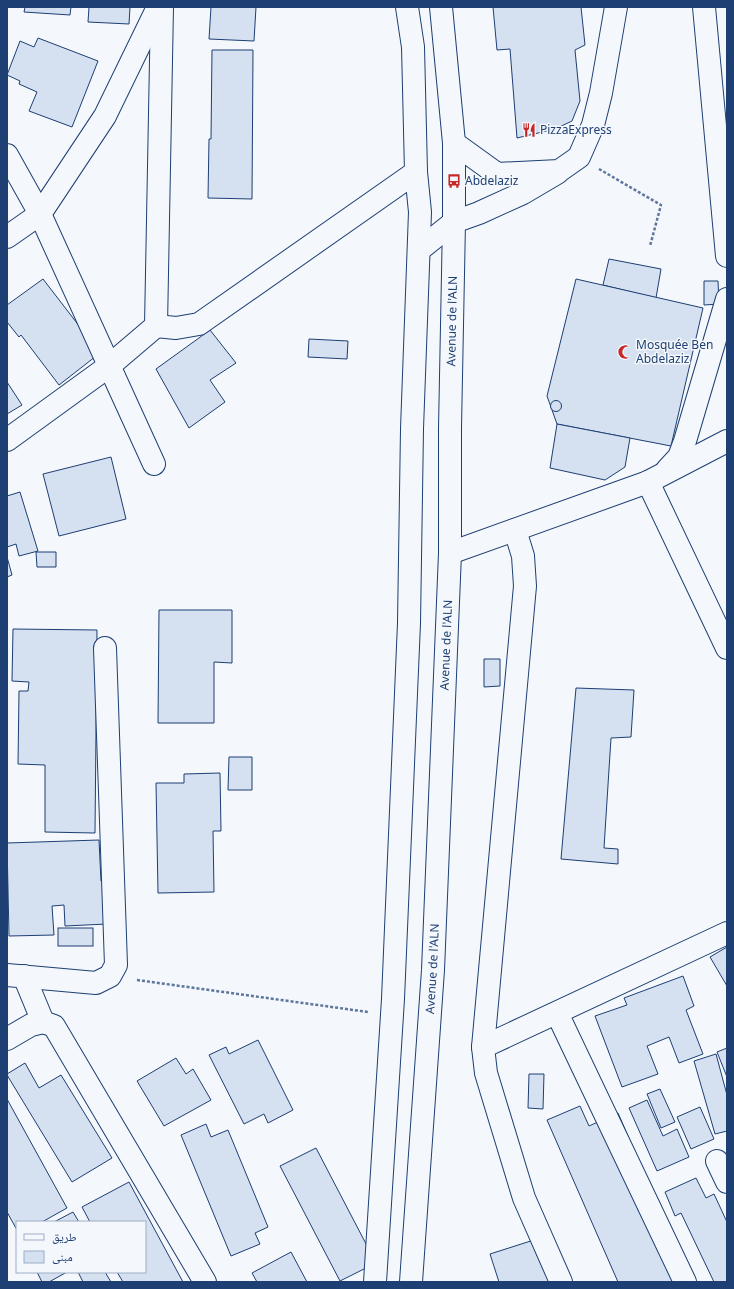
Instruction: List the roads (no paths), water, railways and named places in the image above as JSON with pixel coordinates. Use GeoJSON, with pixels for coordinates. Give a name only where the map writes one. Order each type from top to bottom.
{"type":"FeatureCollection","features":[{"type":"Feature","properties":{"kind":"street"},"geometry":{"type":"LineString","coordinates":[[7,237],[40,214],[105,116],[158,7]]}},
{"type":"Feature","properties":{"kind":"street"},"geometry":{"type":"LineString","coordinates":[[156,326],[162,7]]}},
{"type":"Feature","properties":{"kind":"street"},"geometry":{"type":"LineString","coordinates":[[375,1282],[392,1016],[408,623],[412,429],[420,212],[416,172],[413,47],[407,7]]}},
{"type":"Feature","properties":{"kind":"street","name":"Avenue de l'ALN"},"geometry":{"type":"LineString","coordinates":[[411,1282],[433,970],[450,553],[450,428],[454,143],[441,7]]}},
{"type":"Feature","properties":{"kind":"street"},"geometry":{"type":"LineString","coordinates":[[419,250],[454,222],[479,213],[523,193],[579,157],[593,125],[616,7]]}},
{"type":"Feature","properties":{"kind":"street"},"geometry":{"type":"LineString","coordinates":[[704,7],[722,145],[727,256]]}},
{"type":"Feature","properties":{"kind":"street"},"geometry":{"type":"LineString","coordinates":[[454,143],[497,174],[559,171]]}},
{"type":"Feature","properties":{"kind":"street"},"geometry":{"type":"LineString","coordinates":[[7,155],[40,214],[154,464]]}},
{"type":"Feature","properties":{"kind":"street"},"geometry":{"type":"LineString","coordinates":[[7,440],[109,366],[156,326],[176,328],[199,324],[416,172]]}},
{"type":"Feature","properties":{"kind":"street"},"geometry":{"type":"LineString","coordinates":[[656,477],[679,456],[685,441],[727,299]]}},
{"type":"Feature","properties":{"kind":"street"},"geometry":{"type":"LineString","coordinates":[[450,553],[656,477],[727,440]]}},
{"type":"Feature","properties":{"kind":"street"},"geometry":{"type":"LineString","coordinates":[[656,477],[725,637]]}},
{"type":"Feature","properties":{"kind":"street"},"geometry":{"type":"LineString","coordinates":[[515,530],[523,556],[525,586],[483,1047],[486,1073],[524,1198],[561,1282]]}},
{"type":"Feature","properties":{"kind":"street"},"geometry":{"type":"LineString","coordinates":[[16,975],[96,983],[110,976],[116,965],[105,648]]}},
{"type":"Feature","properties":{"kind":"street"},"geometry":{"type":"LineString","coordinates":[[483,1047],[727,933]]}},
{"type":"Feature","properties":{"kind":"street"},"geometry":{"type":"LineString","coordinates":[[16,975],[43,1022]]}},
{"type":"Feature","properties":{"kind":"street"},"geometry":{"type":"LineString","coordinates":[[557,1013],[685,1282]]}},
{"type":"Feature","properties":{"kind":"street"},"geometry":{"type":"LineString","coordinates":[[7,1039],[31,1025],[43,1022],[54,1026],[205,1282]]}},
{"type":"Feature","properties":{"kind":"street"},"geometry":{"type":"LineString","coordinates":[[716,1160],[727,1182]]}},
{"type":"Feature","properties":{"kind":"place","name":"PizzaExpress"},"geometry":{"type":"Point","coordinates":[529,130]}},
{"type":"Feature","properties":{"kind":"place","name":"Abdelaziz"},"geometry":{"type":"Point","coordinates":[454,181]}},
{"type":"Feature","properties":{"kind":"place","name":"Mosquée Ben Abdelaziz"},"geometry":{"type":"Point","coordinates":[625,352]}}]}
